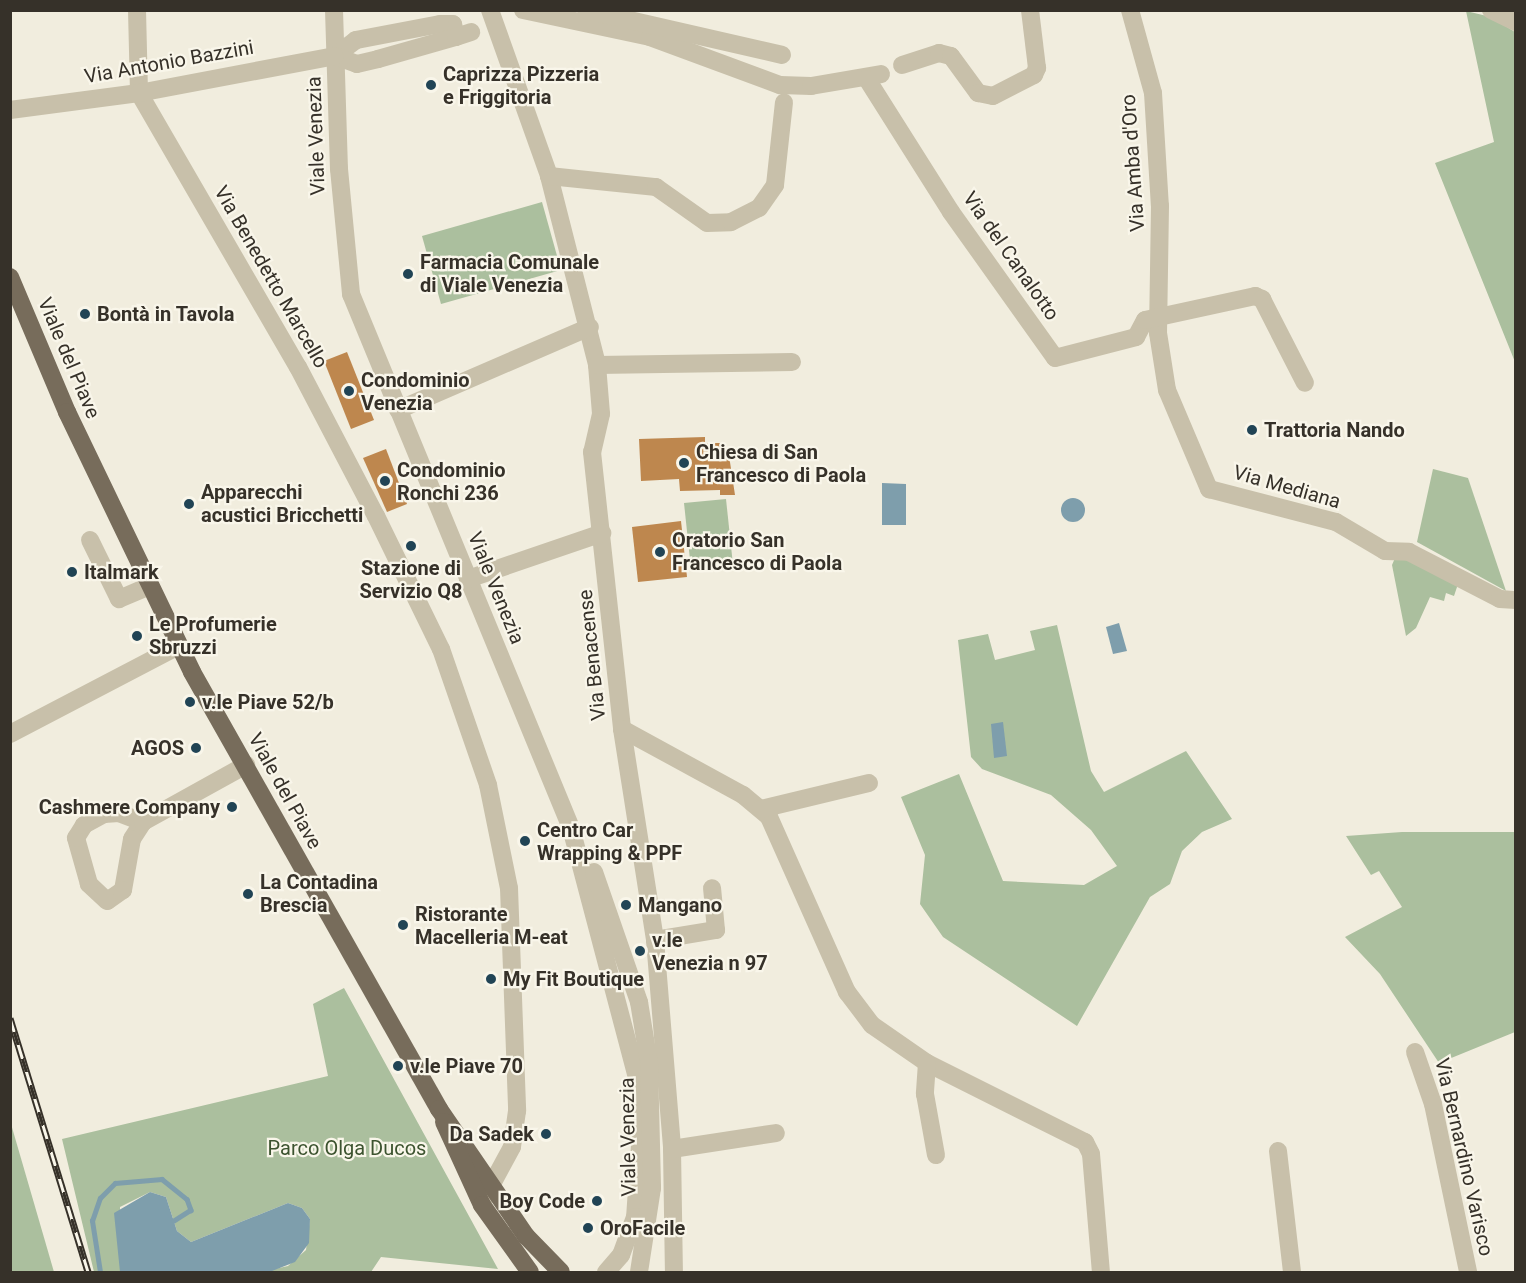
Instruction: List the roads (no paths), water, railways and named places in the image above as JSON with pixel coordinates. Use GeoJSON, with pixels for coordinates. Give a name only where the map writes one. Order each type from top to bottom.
{"type":"FeatureCollection","features":[{"type":"Feature","properties":{"kind":"main road","name":"Viale del Piave"},"geometry":{"type":"LineString","coordinates":[[10,277],[67,412],[178,646],[439,1109],[482,1205],[530,1272]]}},
{"type":"Feature","properties":{"kind":"main road","name":"Viale del Piave"},"geometry":{"type":"LineString","coordinates":[[439,1109],[526,1236],[561,1272]]}},
{"type":"Feature","properties":{"kind":"street"},"geometry":{"type":"LineString","coordinates":[[137,10],[139,93]]}},
{"type":"Feature","properties":{"kind":"street","name":"Viale Venezia"},"geometry":{"type":"LineString","coordinates":[[334,10],[351,294],[571,828],[643,1101]]}},
{"type":"Feature","properties":{"kind":"street","name":"Via Benacense"},"geometry":{"type":"LineString","coordinates":[[490,10],[549,176],[590,327],[597,365],[601,414],[592,452],[622,729],[655,940],[672,1149],[674,1272]]}},
{"type":"Feature","properties":{"kind":"street","name":"Via del Canalotto"},"geometry":{"type":"LineString","coordinates":[[523,10],[650,37],[780,85],[874,76],[951,212],[1055,358],[1136,337],[1145,320],[1162,316]]}},
{"type":"Feature","properties":{"kind":"street"},"geometry":{"type":"LineString","coordinates":[[586,10],[782,55]]}},
{"type":"Feature","properties":{"kind":"street"},"geometry":{"type":"LineString","coordinates":[[902,65],[939,53],[951,56],[978,93],[993,96],[1034,75],[1037,68],[1030,10]]}},
{"type":"Feature","properties":{"kind":"street","name":"Via Amba d'Oro"},"geometry":{"type":"LineString","coordinates":[[1130,10],[1152,93],[1162,316],[1158,333],[1167,390],[1209,489]]}},
{"type":"Feature","properties":{"kind":"street"},"geometry":{"type":"LineString","coordinates":[[1491,10],[1515,22]]}},
{"type":"Feature","properties":{"kind":"street"},"geometry":{"type":"LineString","coordinates":[[335,56],[356,40],[460,29]]}},
{"type":"Feature","properties":{"kind":"street","name":"Via Antonio Bazzini"},"geometry":{"type":"LineString","coordinates":[[10,110],[139,93],[335,56]]}},
{"type":"Feature","properties":{"kind":"street","name":"Via Benedetto Marcello"},"geometry":{"type":"LineString","coordinates":[[139,93],[303,377],[437,640],[466,711],[488,785],[509,888],[516,1126],[512,1147],[482,1205]]}},
{"type":"Feature","properties":{"kind":"street"},"geometry":{"type":"LineString","coordinates":[[549,176],[656,187],[707,223],[731,222],[759,208],[775,185],[784,102]]}},
{"type":"Feature","properties":{"kind":"street"},"geometry":{"type":"LineString","coordinates":[[1162,316],[1255,296],[1262,299],[1305,383]]}},
{"type":"Feature","properties":{"kind":"street"},"geometry":{"type":"LineString","coordinates":[[398,410],[590,327]]}},
{"type":"Feature","properties":{"kind":"street"},"geometry":{"type":"LineString","coordinates":[[597,365],[792,362]]}},
{"type":"Feature","properties":{"kind":"street","name":"Via Mediana"},"geometry":{"type":"LineString","coordinates":[[1209,489],[1336,522],[1385,551],[1409,552],[1500,599],[1515,600]]}},
{"type":"Feature","properties":{"kind":"street"},"geometry":{"type":"LineString","coordinates":[[468,579],[602,533]]}},
{"type":"Feature","properties":{"kind":"street"},"geometry":{"type":"LineString","coordinates":[[90,540],[120,599],[149,586]]}},
{"type":"Feature","properties":{"kind":"street"},"geometry":{"type":"LineString","coordinates":[[10,734],[178,646]]}},
{"type":"Feature","properties":{"kind":"street"},"geometry":{"type":"LineString","coordinates":[[622,729],[761,809],[776,828],[847,992],[862,1016],[927,1063],[1085,1142],[1091,1154],[1101,1272]]}},
{"type":"Feature","properties":{"kind":"street"},"geometry":{"type":"LineString","coordinates":[[142,822],[109,812],[77,833],[88,884],[102,900],[112,901],[121,895],[132,839],[142,822],[246,765]]}},
{"type":"Feature","properties":{"kind":"street"},"geometry":{"type":"LineString","coordinates":[[761,809],[869,783]]}},
{"type":"Feature","properties":{"kind":"street","name":"Viale Venezia"},"geometry":{"type":"LineString","coordinates":[[571,828],[591,862],[631,974],[639,1002],[649,1063],[652,1188],[639,1272]]}},
{"type":"Feature","properties":{"kind":"street"},"geometry":{"type":"LineString","coordinates":[[655,940],[716,930],[712,888]]}},
{"type":"Feature","properties":{"kind":"street"},"geometry":{"type":"LineString","coordinates":[[631,974],[656,970]]}},
{"type":"Feature","properties":{"kind":"street","name":"Via Benacense"},"geometry":{"type":"LineString","coordinates":[[639,1002],[656,970]]}},
{"type":"Feature","properties":{"kind":"street","name":"Viale Venezia"},"geometry":{"type":"LineString","coordinates":[[606,1272],[621,1255],[635,1217],[643,1101],[639,1002]]}},
{"type":"Feature","properties":{"kind":"street","name":"Via Bernardino Varisco"},"geometry":{"type":"LineString","coordinates":[[1415,1052],[1433,1104],[1468,1272]]}},
{"type":"Feature","properties":{"kind":"street"},"geometry":{"type":"LineString","coordinates":[[927,1063],[925,1094],[936,1155]]}},
{"type":"Feature","properties":{"kind":"street"},"geometry":{"type":"LineString","coordinates":[[672,1149],[776,1133]]}},
{"type":"Feature","properties":{"kind":"street"},"geometry":{"type":"LineString","coordinates":[[1278,1151],[1292,1272]]}},
{"type":"Feature","properties":{"kind":"water"},"geometry":{"type":"Polygon","coordinates":[[[882,483],[906,484],[906,525],[882,525],[882,483]]]}},
{"type":"Feature","properties":{"kind":"water"},"geometry":{"type":"Polygon","coordinates":[[[1073,498],[1082,501],[1085,510],[1082,519],[1073,522],[1064,519],[1061,510],[1064,501],[1073,498]]]}},
{"type":"Feature","properties":{"kind":"water"},"geometry":{"type":"Polygon","coordinates":[[[1119,623],[1127,651],[1113,654],[1106,627],[1119,623]]]}},
{"type":"Feature","properties":{"kind":"water"},"geometry":{"type":"Polygon","coordinates":[[[1003,722],[1007,756],[994,758],[991,724],[1003,722]]]}},
{"type":"Feature","properties":{"kind":"water"},"geometry":{"type":"Polygon","coordinates":[[[150,1192],[166,1197],[177,1231],[191,1242],[288,1203],[302,1208],[310,1219],[309,1243],[295,1262],[272,1271],[120,1272],[114,1213],[150,1192]]]}},
{"type":"Feature","properties":{"kind":"waterway"},"geometry":{"type":"LineString","coordinates":[[100,1272],[92,1221],[100,1198],[115,1183],[162,1179],[187,1199],[191,1210],[174,1221]]}},
{"type":"Feature","properties":{"kind":"railway"},"geometry":{"type":"LineString","coordinates":[[10,1018],[88,1272]]}},
{"type":"Feature","properties":{"kind":"place","name":"Caprizza Pizzeria e Friggitoria"},"geometry":{"type":"Point","coordinates":[431,85]}},
{"type":"Feature","properties":{"kind":"place","name":"Farmacia Comunale di Viale Venezia"},"geometry":{"type":"Point","coordinates":[408,274]}},
{"type":"Feature","properties":{"kind":"place","name":"Bontà in Tavola"},"geometry":{"type":"Point","coordinates":[85,314]}},
{"type":"Feature","properties":{"kind":"place","name":"Condominio Venezia"},"geometry":{"type":"Point","coordinates":[349,391]}},
{"type":"Feature","properties":{"kind":"place","name":"Trattoria Nando"},"geometry":{"type":"Point","coordinates":[1252,430]}},
{"type":"Feature","properties":{"kind":"place","name":"Chiesa di San Francesco di Paola"},"geometry":{"type":"Point","coordinates":[684,463]}},
{"type":"Feature","properties":{"kind":"place","name":"Condominio Ronchi 236"},"geometry":{"type":"Point","coordinates":[385,481]}},
{"type":"Feature","properties":{"kind":"place","name":"Apparecchi acustici Bricchetti"},"geometry":{"type":"Point","coordinates":[189,504]}},
{"type":"Feature","properties":{"kind":"place","name":"Stazione di Servizio Q8"},"geometry":{"type":"Point","coordinates":[411,546]}},
{"type":"Feature","properties":{"kind":"place","name":"Oratorio San Francesco di Paola"},"geometry":{"type":"Point","coordinates":[660,552]}},
{"type":"Feature","properties":{"kind":"place","name":"Italmark"},"geometry":{"type":"Point","coordinates":[72,572]}},
{"type":"Feature","properties":{"kind":"place","name":"Le Profumerie Sbruzzi"},"geometry":{"type":"Point","coordinates":[137,636]}},
{"type":"Feature","properties":{"kind":"place","name":"v.le Piave 52/b"},"geometry":{"type":"Point","coordinates":[190,702]}},
{"type":"Feature","properties":{"kind":"place","name":"AGOS"},"geometry":{"type":"Point","coordinates":[196,748]}},
{"type":"Feature","properties":{"kind":"place","name":"Cashmere Company"},"geometry":{"type":"Point","coordinates":[232,807]}},
{"type":"Feature","properties":{"kind":"place","name":"Centro Car Wrapping & PPF"},"geometry":{"type":"Point","coordinates":[525,841]}},
{"type":"Feature","properties":{"kind":"place","name":"La Contadina Brescia"},"geometry":{"type":"Point","coordinates":[248,894]}},
{"type":"Feature","properties":{"kind":"place","name":"Mangano"},"geometry":{"type":"Point","coordinates":[626,905]}},
{"type":"Feature","properties":{"kind":"place","name":"Ristorante Macelleria M-eat"},"geometry":{"type":"Point","coordinates":[403,925]}},
{"type":"Feature","properties":{"kind":"place","name":"v.le Venezia n 97"},"geometry":{"type":"Point","coordinates":[640,951]}},
{"type":"Feature","properties":{"kind":"place","name":"My Fit Boutique"},"geometry":{"type":"Point","coordinates":[491,979]}},
{"type":"Feature","properties":{"kind":"place","name":"v.le Piave 70"},"geometry":{"type":"Point","coordinates":[398,1066]}},
{"type":"Feature","properties":{"kind":"place","name":"Da Sadek"},"geometry":{"type":"Point","coordinates":[546,1134]}},
{"type":"Feature","properties":{"kind":"place","name":"Boy Code"},"geometry":{"type":"Point","coordinates":[597,1201]}},
{"type":"Feature","properties":{"kind":"place","name":"OroFacile"},"geometry":{"type":"Point","coordinates":[588,1228]}},
{"type":"Feature","properties":{"kind":"park label","name":"Parco Olga Ducos"},"geometry":{"type":"Point","coordinates":[347,1148]}}]}
